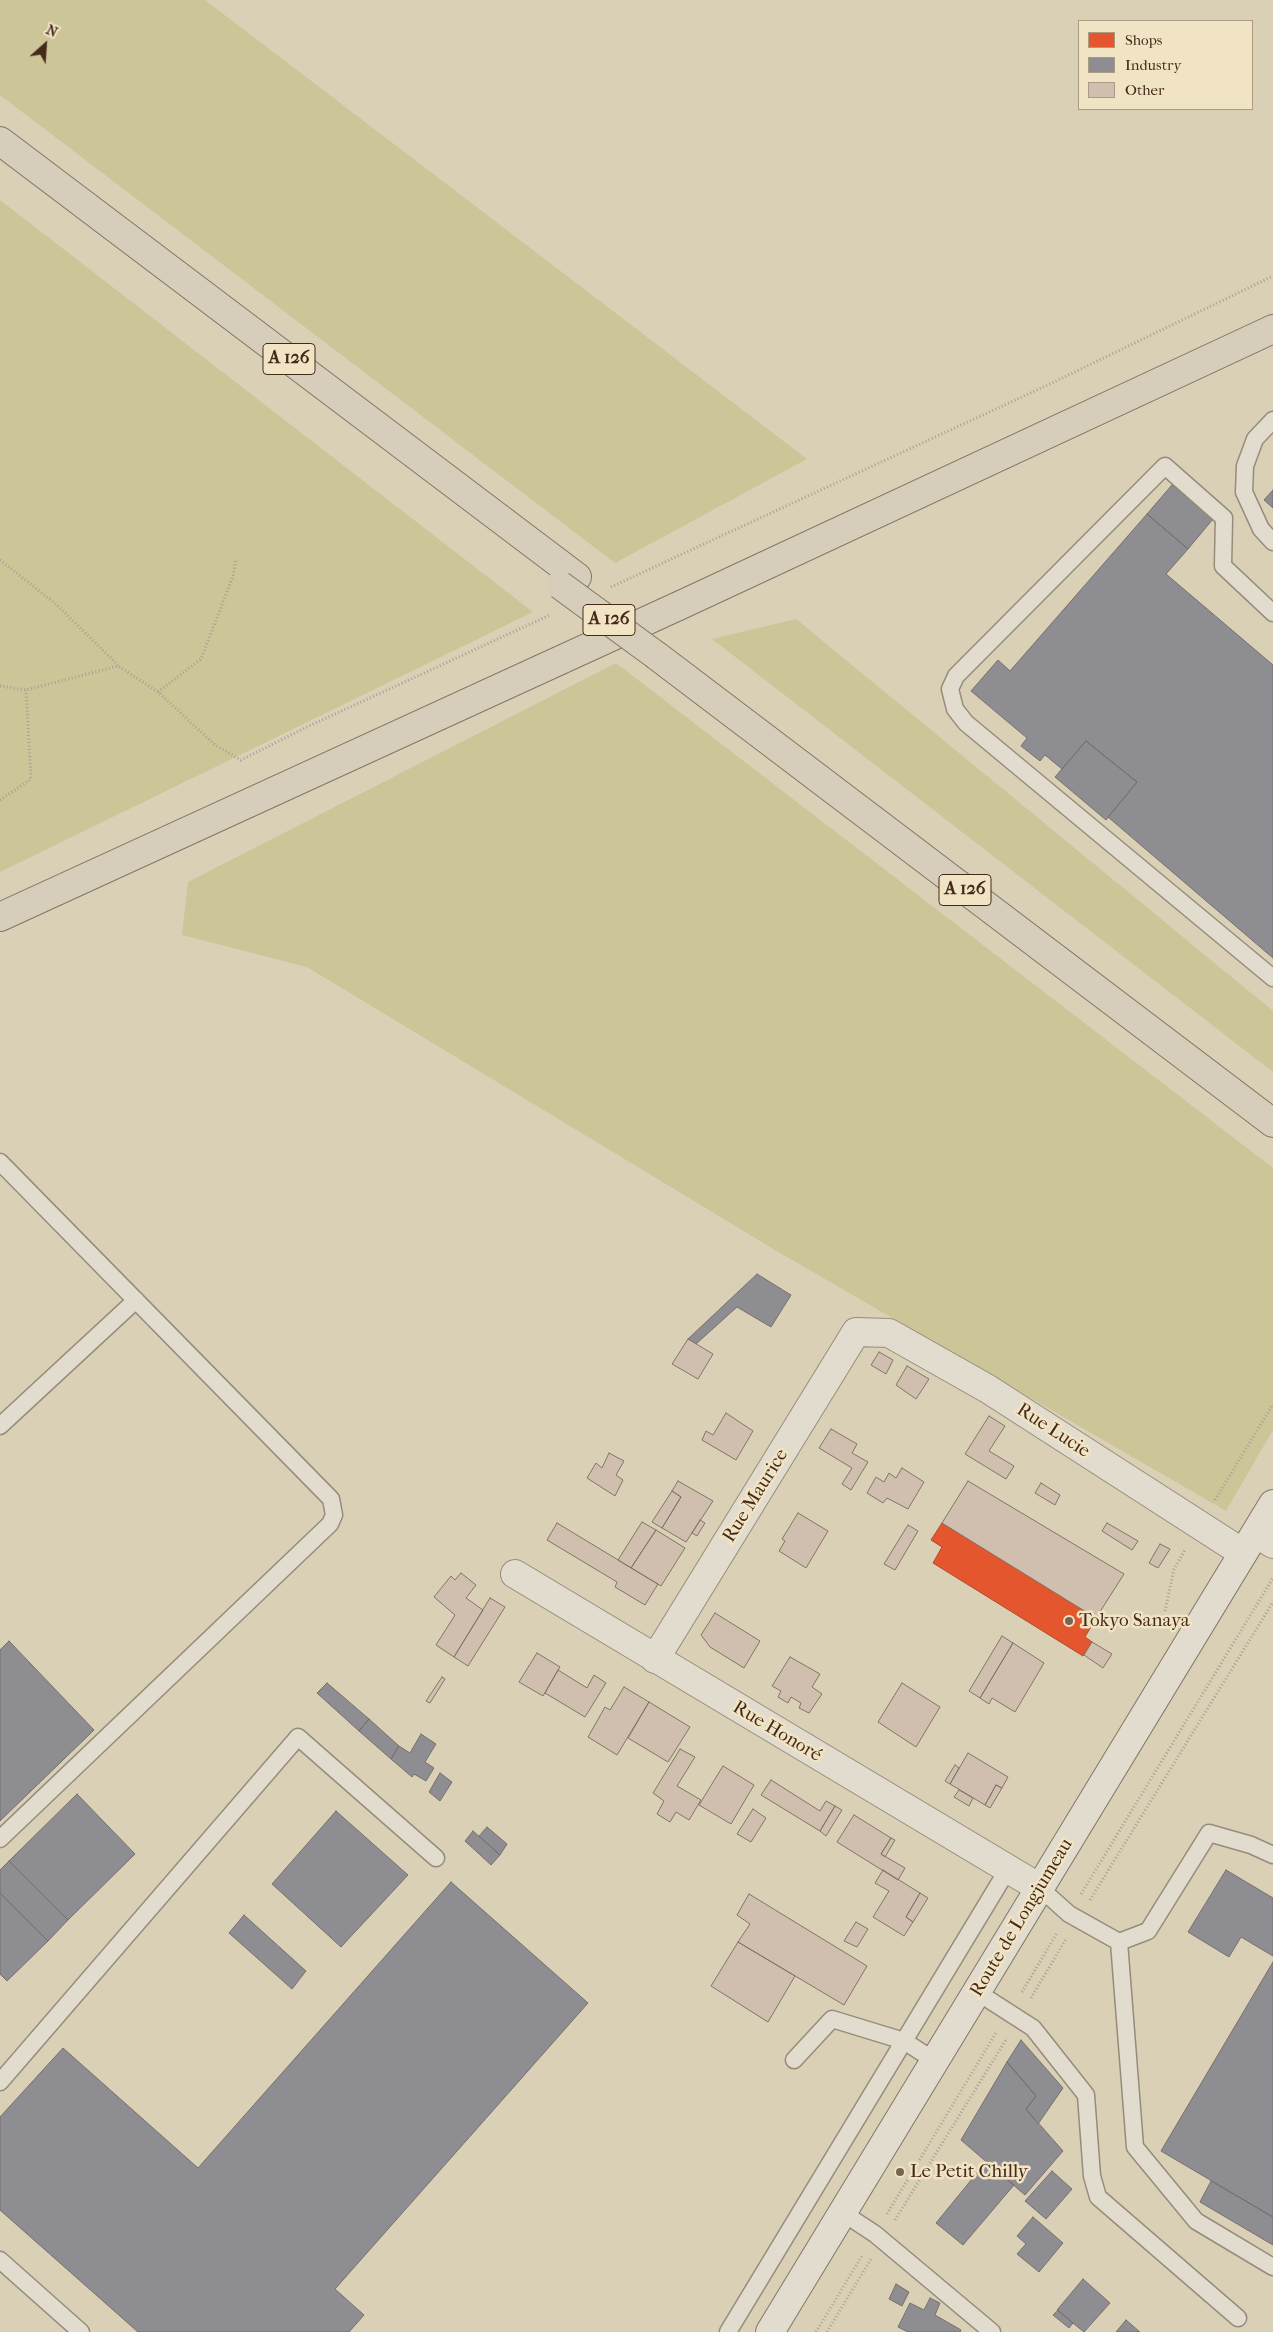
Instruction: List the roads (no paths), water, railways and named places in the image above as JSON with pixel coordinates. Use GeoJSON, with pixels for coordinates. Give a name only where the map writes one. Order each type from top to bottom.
{"type":"FeatureCollection","features":[{"type":"Feature","properties":{"kind":"highway","name":"A 126"},"geometry":{"type":"LineString","coordinates":[[0,141],[569,581]]}},
{"type":"Feature","properties":{"kind":"highway","name":"A 126"},"geometry":{"type":"LineString","coordinates":[[0,158],[1273,1104]]}},
{"type":"Feature","properties":{"kind":"highway"},"geometry":{"type":"LineString","coordinates":[[0,917],[685,603],[1273,329]]}},
{"type":"Feature","properties":{"kind":"highway","name":"A 126"},"geometry":{"type":"LineString","coordinates":[[664,652],[1273,1123]]}},
{"type":"Feature","properties":{"kind":"street","name":"Rue Lucie"},"geometry":{"type":"LineString","coordinates":[[856,1332],[889,1333],[1257,1543]]}},
{"type":"Feature","properties":{"kind":"street","name":"Rue Maurice"},"geometry":{"type":"LineString","coordinates":[[655,1659],[856,1332]]}},
{"type":"Feature","properties":{"kind":"street","name":"Route de Longjumeau"},"geometry":{"type":"LineString","coordinates":[[770,2332],[1040,1888],[1257,1543],[1273,1504]]}},
{"type":"Feature","properties":{"kind":"street","name":"Rue Honoré"},"geometry":{"type":"LineString","coordinates":[[516,1574],[1040,1888]]}},
{"type":"Feature","properties":{"kind":"lane"},"geometry":{"type":"LineString","coordinates":[[1273,420],[1255,439],[1245,466],[1244,492],[1261,529],[1273,542]]}},
{"type":"Feature","properties":{"kind":"lane"},"geometry":{"type":"LineString","coordinates":[[1273,613],[1223,566],[1224,518],[1165,466],[956,676],[950,689],[955,709],[966,723],[1273,978]]}},
{"type":"Feature","properties":{"kind":"lane"},"geometry":{"type":"LineString","coordinates":[[0,1162],[331,1499],[334,1515],[330,1524],[0,1839]]}},
{"type":"Feature","properties":{"kind":"lane"},"geometry":{"type":"LineString","coordinates":[[0,1426],[136,1300]]}},
{"type":"Feature","properties":{"kind":"lane"},"geometry":{"type":"LineString","coordinates":[[0,2082],[298,1737],[436,1858]]}},
{"type":"Feature","properties":{"kind":"lane"},"geometry":{"type":"LineString","coordinates":[[1119,1942],[1148,1931],[1209,1833],[1252,1845],[1273,1855]]}},
{"type":"Feature","properties":{"kind":"lane"},"geometry":{"type":"LineString","coordinates":[[728,2332],[1008,1869]]}},
{"type":"Feature","properties":{"kind":"lane"},"geometry":{"type":"LineString","coordinates":[[1040,1888],[1074,1916],[1119,1942]]}},
{"type":"Feature","properties":{"kind":"lane"},"geometry":{"type":"LineString","coordinates":[[1119,1942],[1135,2147],[1196,2221],[1273,2267]]}},
{"type":"Feature","properties":{"kind":"lane"},"geometry":{"type":"LineString","coordinates":[[977,1992],[1033,2028],[1086,2095],[1092,2176],[1098,2197],[1238,2318]]}},
{"type":"Feature","properties":{"kind":"lane"},"geometry":{"type":"LineString","coordinates":[[794,2060],[832,2019],[904,2041],[935,2061]]}},
{"type":"Feature","properties":{"kind":"lane"},"geometry":{"type":"LineString","coordinates":[[843,2213],[879,2237],[992,2332]]}},
{"type":"Feature","properties":{"kind":"lane"},"geometry":{"type":"LineString","coordinates":[[0,2260],[81,2332]]}},
{"type":"Feature","properties":{"kind":"place","name":"Tokyo Sanaya"},"geometry":{"type":"Point","coordinates":[1069,1621]}},
{"type":"Feature","properties":{"kind":"place","name":"Le Petit Chilly"},"geometry":{"type":"Point","coordinates":[900,2172]}}]}
